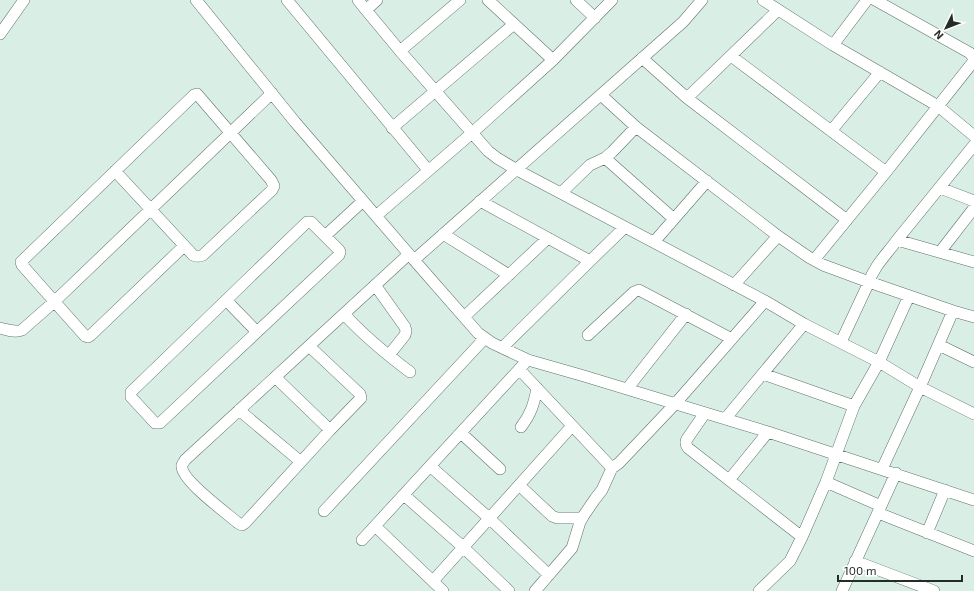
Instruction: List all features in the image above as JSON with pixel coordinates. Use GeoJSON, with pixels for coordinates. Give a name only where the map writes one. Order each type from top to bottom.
{"type":"FeatureCollection","features":[{"type":"Feature","properties":{"kind":"street"},"geometry":{"type":"LineString","coordinates":[[0,34],[24,0]]}},
{"type":"Feature","properties":{"kind":"street"},"geometry":{"type":"LineString","coordinates":[[196,0],[295,122],[411,257],[484,338],[528,360],[768,432],[974,500]]}},
{"type":"Feature","properties":{"kind":"street"},"geometry":{"type":"LineString","coordinates":[[288,0],[428,170]]}},
{"type":"Feature","properties":{"kind":"street"},"geometry":{"type":"LineString","coordinates":[[358,0],[400,51],[491,154],[517,170],[734,286],[765,301],[804,324],[879,362],[920,387],[974,414]]}},
{"type":"Feature","properties":{"kind":"street"},"geometry":{"type":"LineString","coordinates":[[366,10],[377,0]]}},
{"type":"Feature","properties":{"kind":"street"},"geometry":{"type":"LineString","coordinates":[[400,51],[460,0]]}},
{"type":"Feature","properties":{"kind":"street"},"geometry":{"type":"LineString","coordinates":[[488,0],[553,60]]}},
{"type":"Feature","properties":{"kind":"street"},"geometry":{"type":"LineString","coordinates":[[576,0],[595,18]]}},
{"type":"Feature","properties":{"kind":"street"},"geometry":{"type":"LineString","coordinates":[[376,216],[472,133],[553,60],[612,0]]}},
{"type":"Feature","properties":{"kind":"street"},"geometry":{"type":"LineString","coordinates":[[309,346],[360,394],[361,398],[242,525],[199,491],[182,469],[182,465],[185,460],[375,285],[443,234],[517,170],[683,22],[702,0]]}},
{"type":"Feature","properties":{"kind":"street"},"geometry":{"type":"LineString","coordinates":[[763,0],[833,45],[938,106],[974,136]]}},
{"type":"Feature","properties":{"kind":"street"},"geometry":{"type":"LineString","coordinates":[[833,45],[867,0]]}},
{"type":"Feature","properties":{"kind":"street"},"geometry":{"type":"LineString","coordinates":[[814,260],[886,172],[974,59],[970,53],[881,1]]}},
{"type":"Feature","properties":{"kind":"street"},"geometry":{"type":"LineString","coordinates":[[687,98],[778,10]]}},
{"type":"Feature","properties":{"kind":"street"},"geometry":{"type":"LineString","coordinates":[[392,128],[514,24]]}},
{"type":"Feature","properties":{"kind":"street"},"geometry":{"type":"LineString","coordinates":[[730,56],[886,172]]}},
{"type":"Feature","properties":{"kind":"street"},"geometry":{"type":"LineString","coordinates":[[642,58],[687,98],[847,220]]}},
{"type":"Feature","properties":{"kind":"street"},"geometry":{"type":"LineString","coordinates":[[832,131],[880,72]]}},
{"type":"Feature","properties":{"kind":"street"},"geometry":{"type":"LineString","coordinates":[[0,328],[12,332],[22,330],[54,302],[272,93]]}},
{"type":"Feature","properties":{"kind":"street"},"geometry":{"type":"LineString","coordinates":[[115,171],[184,246],[193,255],[199,257],[203,255],[272,190],[274,186],[271,180],[231,132],[197,94],[194,95],[115,171],[21,262],[22,265],[85,336],[88,337],[91,335],[184,246]]}},
{"type":"Feature","properties":{"kind":"street"},"geometry":{"type":"LineString","coordinates":[[601,95],[636,127],[778,236],[814,260],[823,265],[869,282],[974,317]]}},
{"type":"Feature","properties":{"kind":"street"},"geometry":{"type":"LineString","coordinates":[[561,193],[590,165],[605,158],[612,152],[636,127]]}},
{"type":"Feature","properties":{"kind":"street"},"geometry":{"type":"LineString","coordinates":[[841,342],[876,267],[974,145]]}},
{"type":"Feature","properties":{"kind":"street"},"geometry":{"type":"LineString","coordinates":[[605,158],[674,219]]}},
{"type":"Feature","properties":{"kind":"street"},"geometry":{"type":"LineString","coordinates":[[654,242],[707,181]]}},
{"type":"Feature","properties":{"kind":"street"},"geometry":{"type":"LineString","coordinates":[[940,188],[974,201]]}},
{"type":"Feature","properties":{"kind":"street"},"geometry":{"type":"LineString","coordinates":[[325,236],[363,201]]}},
{"type":"Feature","properties":{"kind":"street"},"geometry":{"type":"LineString","coordinates":[[480,202],[590,261]]}},
{"type":"Feature","properties":{"kind":"street"},"geometry":{"type":"LineString","coordinates":[[940,252],[974,208]]}},
{"type":"Feature","properties":{"kind":"street"},"geometry":{"type":"LineString","coordinates":[[307,222],[311,222],[340,252],[160,423],[156,423],[131,397],[131,392],[226,300],[307,222]]}},
{"type":"Feature","properties":{"kind":"street"},"geometry":{"type":"LineString","coordinates":[[502,348],[590,261],[626,228]]}},
{"type":"Feature","properties":{"kind":"street"},"geometry":{"type":"LineString","coordinates":[[443,234],[509,274]]}},
{"type":"Feature","properties":{"kind":"street"},"geometry":{"type":"LineString","coordinates":[[734,286],[778,236]]}},
{"type":"Feature","properties":{"kind":"street"},"geometry":{"type":"LineString","coordinates":[[464,317],[548,238]]}},
{"type":"Feature","properties":{"kind":"street"},"geometry":{"type":"LineString","coordinates":[[897,240],[974,262]]}},
{"type":"Feature","properties":{"kind":"street"},"geometry":{"type":"LineString","coordinates":[[375,285],[405,327],[406,331],[405,335],[388,355]]}},
{"type":"Feature","properties":{"kind":"street"},"geometry":{"type":"LineString","coordinates":[[588,335],[636,290],[639,290],[732,339]]}},
{"type":"Feature","properties":{"kind":"street"},"geometry":{"type":"LineString","coordinates":[[759,591],[790,561],[826,482],[835,454],[854,406],[879,362],[909,296]]}},
{"type":"Feature","properties":{"kind":"street"},"geometry":{"type":"LineString","coordinates":[[226,300],[257,332]]}},
{"type":"Feature","properties":{"kind":"street"},"geometry":{"type":"LineString","coordinates":[[535,591],[572,548],[582,518],[602,490],[612,468],[619,463],[675,404],[765,301]]}},
{"type":"Feature","properties":{"kind":"street"},"geometry":{"type":"LineString","coordinates":[[882,469],[953,311]]}},
{"type":"Feature","properties":{"kind":"street"},"geometry":{"type":"LineString","coordinates":[[344,314],[368,338],[410,372]]}},
{"type":"Feature","properties":{"kind":"street"},"geometry":{"type":"LineString","coordinates":[[627,389],[686,314]]}},
{"type":"Feature","properties":{"kind":"street"},"geometry":{"type":"LineString","coordinates":[[725,419],[804,324]]}},
{"type":"Feature","properties":{"kind":"street"},"geometry":{"type":"LineString","coordinates":[[324,511],[484,338]]}},
{"type":"Feature","properties":{"kind":"street"},"geometry":{"type":"LineString","coordinates":[[939,345],[974,362]]}},
{"type":"Feature","properties":{"kind":"street"},"geometry":{"type":"LineString","coordinates":[[362,540],[528,360]]}},
{"type":"Feature","properties":{"kind":"street"},"geometry":{"type":"LineString","coordinates":[[519,369],[612,468]]}},
{"type":"Feature","properties":{"kind":"street"},"geometry":{"type":"LineString","coordinates":[[763,374],[854,406]]}},
{"type":"Feature","properties":{"kind":"street"},"geometry":{"type":"LineString","coordinates":[[275,377],[330,430]]}},
{"type":"Feature","properties":{"kind":"street"},"geometry":{"type":"LineString","coordinates":[[521,427],[530,414],[537,388]]}},
{"type":"Feature","properties":{"kind":"street"},"geometry":{"type":"LineString","coordinates":[[239,410],[301,462]]}},
{"type":"Feature","properties":{"kind":"street"},"geometry":{"type":"LineString","coordinates":[[705,413],[687,439],[686,445],[688,448],[802,537]]}},
{"type":"Feature","properties":{"kind":"street"},"geometry":{"type":"LineString","coordinates":[[433,581],[572,426]]}},
{"type":"Feature","properties":{"kind":"street"},"geometry":{"type":"LineString","coordinates":[[729,480],[768,432]]}},
{"type":"Feature","properties":{"kind":"street"},"geometry":{"type":"LineString","coordinates":[[461,433],[500,469]]}},
{"type":"Feature","properties":{"kind":"street"},"geometry":{"type":"LineString","coordinates":[[430,466],[489,518],[549,575]]}},
{"type":"Feature","properties":{"kind":"street"},"geometry":{"type":"LineString","coordinates":[[842,591],[896,473]]}},
{"type":"Feature","properties":{"kind":"street"},"geometry":{"type":"LineString","coordinates":[[826,482],[927,533],[974,551]]}},
{"type":"Feature","properties":{"kind":"street"},"geometry":{"type":"LineString","coordinates":[[519,485],[552,516],[557,518],[582,518]]}},
{"type":"Feature","properties":{"kind":"street"},"geometry":{"type":"LineString","coordinates":[[927,533],[944,490]]}},
{"type":"Feature","properties":{"kind":"street"},"geometry":{"type":"LineString","coordinates":[[404,495],[463,547],[509,591]]}},
{"type":"Feature","properties":{"kind":"street"},"geometry":{"type":"LineString","coordinates":[[375,526],[443,591]]}},
{"type":"Feature","properties":{"kind":"street"},"geometry":{"type":"LineString","coordinates":[[855,561],[909,587],[934,591]]}}]}
